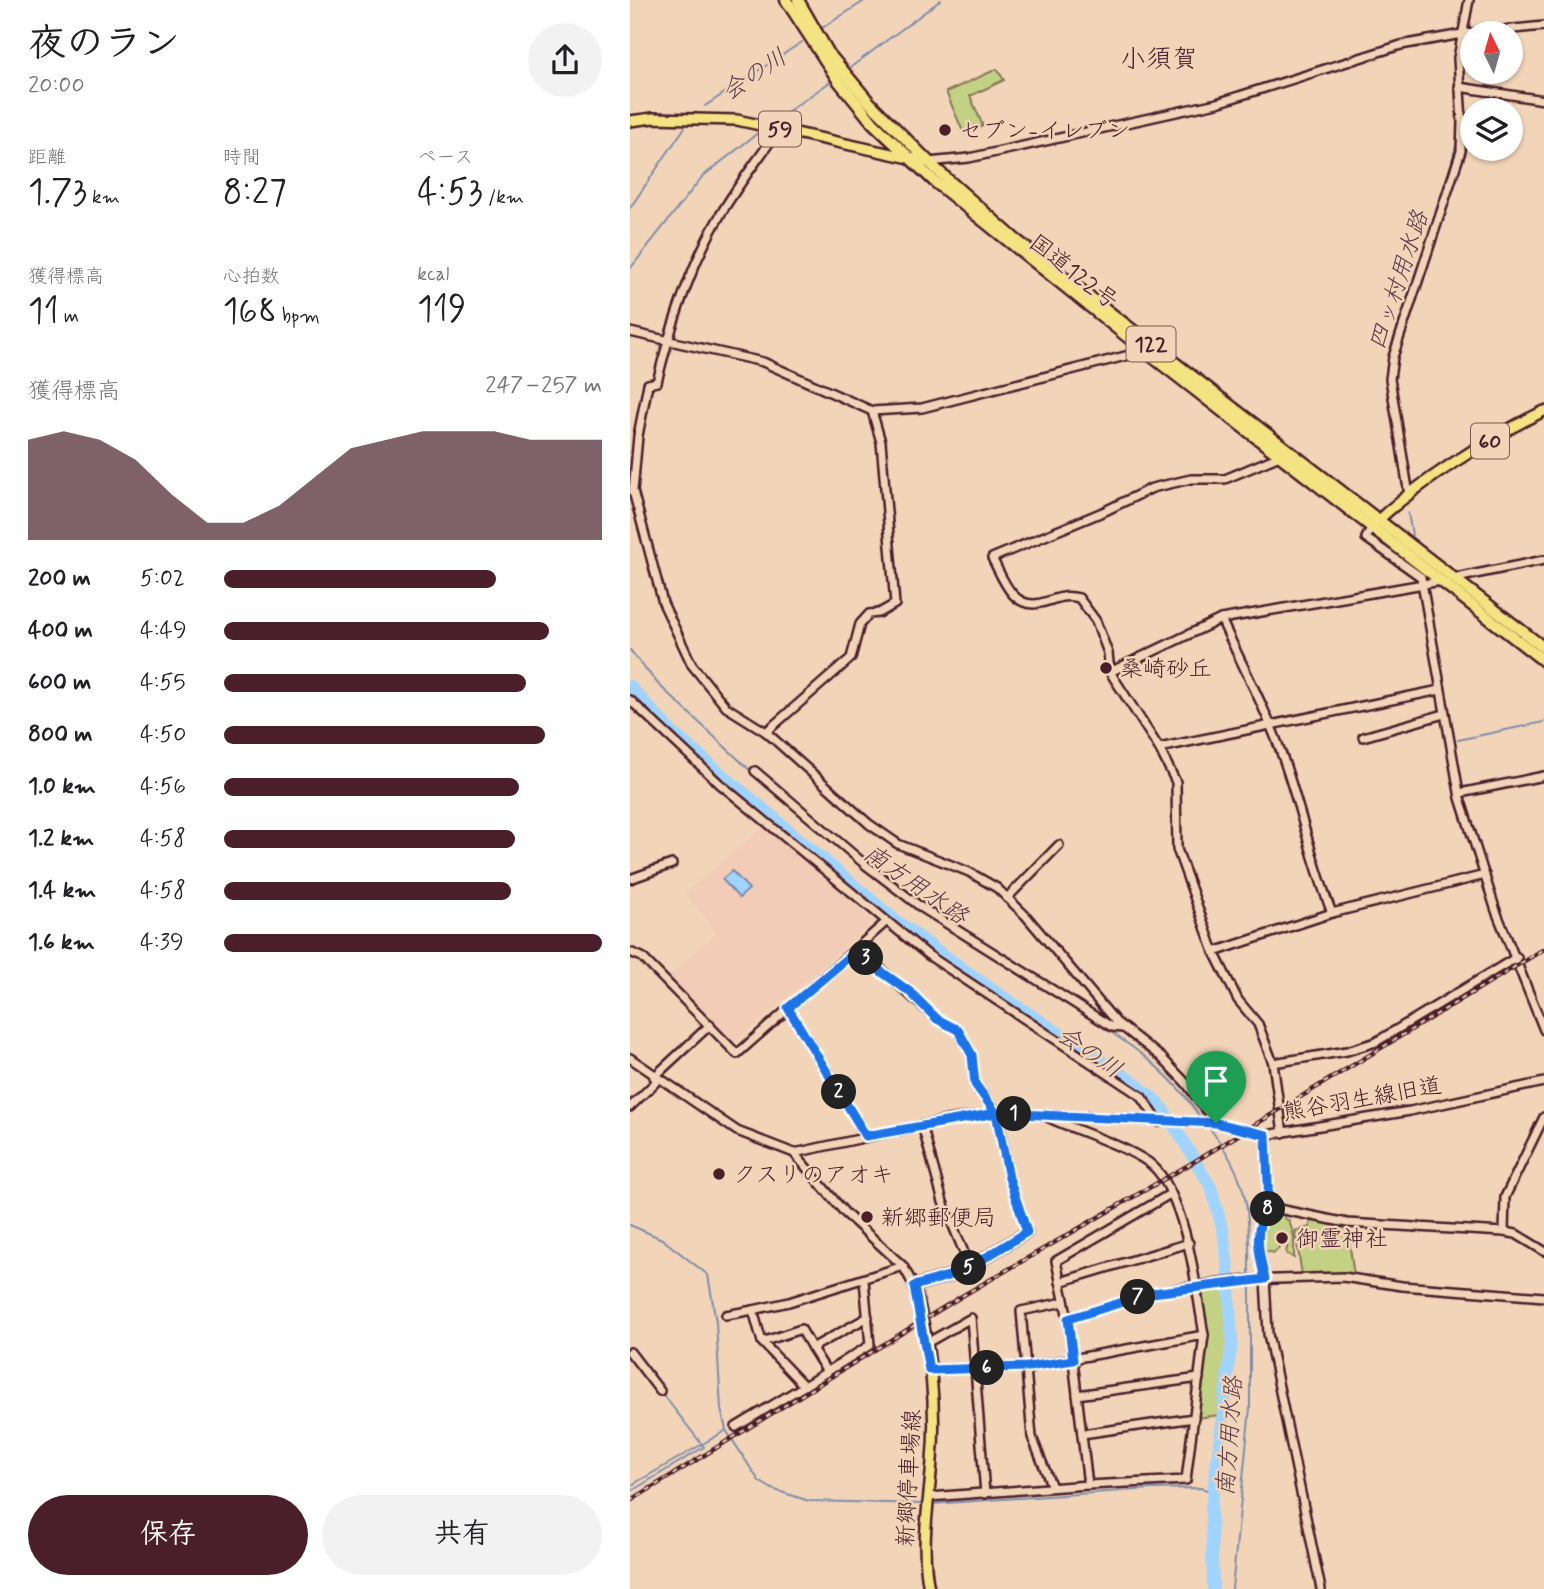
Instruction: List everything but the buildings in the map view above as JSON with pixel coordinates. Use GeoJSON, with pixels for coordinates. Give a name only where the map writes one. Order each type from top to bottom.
{"type":"FeatureCollection","features":[{"type":"Feature","properties":{"kind":"highway","name":"国道122号"},"geometry":{"type":"LineString","coordinates":[[786,0],[838,80],[909,160],[1144,351],[1375,523],[1456,578],[1544,648]]}},
{"type":"Feature","properties":{"kind":"highway","name":"国道122号"},"geometry":{"type":"LineString","coordinates":[[798,0],[829,54],[869,102],[928,162],[1016,240],[1375,523],[1441,580],[1544,661]]}},
{"type":"Feature","properties":{"kind":"main road","name":"59"},"geometry":{"type":"LineString","coordinates":[[630,121],[653,118],[737,120],[909,160],[928,162]]}},
{"type":"Feature","properties":{"kind":"main road","name":"60"},"geometry":{"type":"LineString","coordinates":[[1375,523],[1409,495],[1498,436],[1544,411]]}},
{"type":"Feature","properties":{"kind":"main road"},"geometry":{"type":"LineString","coordinates":[[914,1286],[954,1275],[1027,1232]]}},
{"type":"Feature","properties":{"kind":"main road","name":"新郷停車場線"},"geometry":{"type":"LineString","coordinates":[[914,1286],[929,1370],[933,1443],[923,1555],[929,1589]]}},
{"type":"Feature","properties":{"kind":"street"},"geometry":{"type":"LineString","coordinates":[[1465,21],[1469,0]]}},
{"type":"Feature","properties":{"kind":"street"},"geometry":{"type":"LineString","coordinates":[[1523,28],[1544,26]]}},
{"type":"Feature","properties":{"kind":"street"},"geometry":{"type":"LineString","coordinates":[[928,162],[969,158],[1217,103],[1401,45],[1460,34]]}},
{"type":"Feature","properties":{"kind":"street"},"geometry":{"type":"LineString","coordinates":[[1409,495],[1390,379],[1394,357],[1461,151],[1460,69]]}},
{"type":"Feature","properties":{"kind":"street"},"geometry":{"type":"LineString","coordinates":[[1459,86],[1544,100]]}},
{"type":"Feature","properties":{"kind":"street"},"geometry":{"type":"LineString","coordinates":[[779,129],[718,218],[694,267],[667,340],[657,382],[648,384],[638,436],[633,491],[663,603],[692,665],[726,707],[766,732],[869,824],[898,844],[968,872],[1007,898],[1124,1028],[1161,1057],[1185,1082],[1216,1123]]}},
{"type":"Feature","properties":{"kind":"street"},"geometry":{"type":"LineString","coordinates":[[630,332],[763,362],[872,411],[922,408],[1144,351]]}},
{"type":"Feature","properties":{"kind":"street"},"geometry":{"type":"LineString","coordinates":[[766,732],[851,657],[860,624],[869,614],[879,613],[895,604],[881,442],[872,411]]}},
{"type":"Feature","properties":{"kind":"street"},"geometry":{"type":"LineString","coordinates":[[1282,455],[1225,479],[1191,479],[1152,488],[1105,511],[992,558],[1012,594],[1022,603],[1039,604],[1064,594],[1079,598],[1097,621],[1108,653],[1110,672],[1159,747],[1177,782],[1177,849],[1214,952],[1238,1000],[1258,1024],[1273,1063],[1283,1132]]}},
{"type":"Feature","properties":{"kind":"street"},"geometry":{"type":"LineString","coordinates":[[1375,523],[1366,538],[1421,577],[1460,793],[1496,911],[1517,957],[1544,1030]]}},
{"type":"Feature","properties":{"kind":"street"},"geometry":{"type":"LineString","coordinates":[[1456,578],[1544,560]]}},
{"type":"Feature","properties":{"kind":"street"},"geometry":{"type":"LineString","coordinates":[[1110,672],[1221,620],[1441,580]]}},
{"type":"Feature","properties":{"kind":"street"},"geometry":{"type":"LineString","coordinates":[[1221,620],[1283,756],[1320,882],[1332,913]]}},
{"type":"Feature","properties":{"kind":"street"},"geometry":{"type":"LineString","coordinates":[[1159,747],[1440,690]]}},
{"type":"Feature","properties":{"kind":"street"},"geometry":{"type":"LineString","coordinates":[[630,700],[720,784],[928,956],[1141,1096],[1159,1122]]}},
{"type":"Feature","properties":{"kind":"street"},"geometry":{"type":"LineString","coordinates":[[1363,737],[1444,714]]}},
{"type":"Feature","properties":{"kind":"street"},"geometry":{"type":"LineString","coordinates":[[755,771],[867,866],[922,908],[1112,1027],[1124,1028]]}},
{"type":"Feature","properties":{"kind":"street"},"geometry":{"type":"LineString","coordinates":[[1460,793],[1544,776]]}},
{"type":"Feature","properties":{"kind":"street"},"geometry":{"type":"LineString","coordinates":[[1007,898],[1059,845]]}},
{"type":"Feature","properties":{"kind":"street"},"geometry":{"type":"LineString","coordinates":[[630,878],[671,864]]}},
{"type":"Feature","properties":{"kind":"street"},"geometry":{"type":"LineString","coordinates":[[1214,952],[1332,913],[1485,875]]}},
{"type":"Feature","properties":{"kind":"street"},"geometry":{"type":"LineString","coordinates":[[630,952],[642,957],[737,1054],[886,922]]}},
{"type":"Feature","properties":{"kind":"street"},"geometry":{"type":"LineString","coordinates":[[858,949],[872,965],[910,992],[937,1019],[958,1030],[972,1055],[975,1084],[996,1113],[1009,1178],[1027,1232]]}},
{"type":"Feature","properties":{"kind":"street"},"geometry":{"type":"LineString","coordinates":[[1273,1063],[1346,1051],[1376,1042],[1517,957]]}},
{"type":"Feature","properties":{"kind":"street"},"geometry":{"type":"LineString","coordinates":[[788,1008],[866,1136]]}},
{"type":"Feature","properties":{"kind":"street"},"geometry":{"type":"LineString","coordinates":[[630,1107],[710,1026]]}},
{"type":"Feature","properties":{"kind":"street"},"geometry":{"type":"LineString","coordinates":[[630,1058],[656,1078],[750,1138],[794,1153],[845,1213],[903,1266],[914,1286]]}},
{"type":"Feature","properties":{"kind":"street","name":"熊谷羽生線旧道"},"geometry":{"type":"LineString","coordinates":[[794,1153],[866,1136],[996,1113],[1216,1123],[1266,1135],[1410,1111],[1544,1082]]}},
{"type":"Feature","properties":{"kind":"street"},"geometry":{"type":"LineString","coordinates":[[929,1497],[1186,1480],[1204,1335],[1189,1243],[1170,1194],[1149,1163],[1043,1116]]}},
{"type":"Feature","properties":{"kind":"street"},"geometry":{"type":"LineString","coordinates":[[1504,1232],[1505,1197],[1544,1117]]}},
{"type":"Feature","properties":{"kind":"street"},"geometry":{"type":"LineString","coordinates":[[922,1125],[943,1202],[970,1267]]}},
{"type":"Feature","properties":{"kind":"street"},"geometry":{"type":"LineString","coordinates":[[1266,1135],[1269,1207],[1261,1217],[1258,1243],[1265,1279],[1268,1334],[1321,1589]]}},
{"type":"Feature","properties":{"kind":"street"},"geometry":{"type":"LineString","coordinates":[[1088,1485],[1068,1319],[1056,1261],[1170,1194]]}},
{"type":"Feature","properties":{"kind":"street"},"geometry":{"type":"LineString","coordinates":[[1269,1207],[1347,1223],[1504,1232],[1516,1234],[1544,1251]]}},
{"type":"Feature","properties":{"kind":"street"},"geometry":{"type":"LineString","coordinates":[[1060,1282],[1189,1243]]}},
{"type":"Feature","properties":{"kind":"street"},"geometry":{"type":"LineString","coordinates":[[726,1315],[864,1280],[903,1266]]}},
{"type":"Feature","properties":{"kind":"street"},"geometry":{"type":"LineString","coordinates":[[1068,1319],[1152,1293],[1228,1281],[1265,1279],[1343,1277],[1402,1286],[1544,1297]]}},
{"type":"Feature","properties":{"kind":"street"},"geometry":{"type":"LineString","coordinates":[[736,1427],[870,1345],[864,1280]]}},
{"type":"Feature","properties":{"kind":"street"},"geometry":{"type":"LineString","coordinates":[[1052,1488],[1032,1437],[1028,1367],[1021,1311],[1064,1302]]}},
{"type":"Feature","properties":{"kind":"street"},"geometry":{"type":"LineString","coordinates":[[753,1310],[762,1342],[804,1386]]}},
{"type":"Feature","properties":{"kind":"street"},"geometry":{"type":"LineString","coordinates":[[812,1348],[868,1317]]}},
{"type":"Feature","properties":{"kind":"street"},"geometry":{"type":"LineString","coordinates":[[925,1344],[971,1318],[985,1494]]}},
{"type":"Feature","properties":{"kind":"street"},"geometry":{"type":"LineString","coordinates":[[762,1342],[801,1329],[827,1372]]}},
{"type":"Feature","properties":{"kind":"street"},"geometry":{"type":"LineString","coordinates":[[929,1370],[1028,1367],[1204,1335]]}},
{"type":"Feature","properties":{"kind":"street"},"geometry":{"type":"LineString","coordinates":[[630,1352],[660,1391]]}},
{"type":"Feature","properties":{"kind":"street"},"geometry":{"type":"LineString","coordinates":[[1077,1395],[1199,1378]]}},
{"type":"Feature","properties":{"kind":"street"},"geometry":{"type":"LineString","coordinates":[[1082,1434],[1194,1418]]}},
{"type":"Feature","properties":{"kind":"shaded area"},"geometry":{"type":"Polygon","coordinates":[[[764,827],[874,921],[730,1047],[666,978],[717,933],[685,893],[764,827]]]}},
{"type":"Feature","properties":{"kind":"green space"},"geometry":{"type":"Polygon","coordinates":[[[997,69],[1004,80],[970,96],[983,126],[964,134],[946,92],[997,69]]]}},
{"type":"Feature","properties":{"kind":"green space"},"geometry":{"type":"Polygon","coordinates":[[[1271,1211],[1284,1214],[1284,1218],[1289,1221],[1294,1236],[1294,1258],[1286,1253],[1289,1239],[1285,1232],[1277,1234],[1279,1248],[1274,1253],[1262,1250],[1264,1218],[1271,1211]]]}},
{"type":"Feature","properties":{"kind":"green space"},"geometry":{"type":"Polygon","coordinates":[[[1311,1219],[1347,1225],[1354,1276],[1302,1275],[1295,1231],[1310,1227],[1311,1219]]]}},
{"type":"Feature","properties":{"kind":"green space"},"geometry":{"type":"Polygon","coordinates":[[[1225,1283],[1229,1346],[1219,1415],[1196,1418],[1206,1335],[1198,1287],[1225,1283]]]}},
{"type":"Feature","properties":{"kind":"water"},"geometry":{"type":"Polygon","coordinates":[[[732,871],[749,889],[739,898],[722,879],[732,871]]]}},
{"type":"Feature","properties":{"kind":"waterway","name":"会の川"},"geometry":{"type":"LineString","coordinates":[[822,28],[866,0]]}},
{"type":"Feature","properties":{"kind":"waterway","name":"南方用水路"},"geometry":{"type":"LineString","coordinates":[[851,67],[941,0]]}},
{"type":"Feature","properties":{"kind":"waterway","name":"四ッ村用水路"},"geometry":{"type":"LineString","coordinates":[[1459,30],[1462,18]]}},
{"type":"Feature","properties":{"kind":"waterway","name":"会の川"},"geometry":{"type":"LineString","coordinates":[[705,106],[802,42]]}},
{"type":"Feature","properties":{"kind":"waterway","name":"四ッ村用水路"},"geometry":{"type":"LineString","coordinates":[[1456,51],[1457,42]]}},
{"type":"Feature","properties":{"kind":"waterway","name":"四ッ村用水路"},"geometry":{"type":"LineString","coordinates":[[1455,64],[1456,86]]}},
{"type":"Feature","properties":{"kind":"waterway","name":"南方用水路"},"geometry":{"type":"LineString","coordinates":[[774,121],[830,82]]}},
{"type":"Feature","properties":{"kind":"waterway","name":"会の川"},"geometry":{"type":"LineString","coordinates":[[630,208],[685,127]]}},
{"type":"Feature","properties":{"kind":"waterway","name":"南方用水路"},"geometry":{"type":"LineString","coordinates":[[630,269],[702,177],[759,132]]}},
{"type":"Feature","properties":{"kind":"waterway","name":"四ッ村用水路"},"geometry":{"type":"LineString","coordinates":[[1446,184],[1458,137]]}},
{"type":"Feature","properties":{"kind":"waterway","name":"四ッ村用水路"},"geometry":{"type":"LineString","coordinates":[[1394,424],[1386,370],[1444,189]]}},
{"type":"Feature","properties":{"kind":"waterway","name":"四ッ村用水路"},"geometry":{"type":"LineString","coordinates":[[1394,430],[1403,479]]}},
{"type":"Feature","properties":{"kind":"waterway","name":"四ッ村用水路"},"geometry":{"type":"LineString","coordinates":[[1408,513],[1412,535]]}},
{"type":"Feature","properties":{"kind":"waterway","name":"四ッ村用水路"},"geometry":{"type":"LineString","coordinates":[[1424,613],[1435,678]]}},
{"type":"Feature","properties":{"kind":"waterway","name":"南方用水路"},"geometry":{"type":"LineString","coordinates":[[630,650],[658,684],[753,773]]}},
{"type":"Feature","properties":{"kind":"waterway","name":"会の川"},"geometry":{"type":"LineString","coordinates":[[630,686],[672,732],[898,922],[990,988],[1134,1082],[1159,1103],[1176,1129],[1211,1187],[1223,1231],[1228,1266],[1232,1341],[1211,1508],[1213,1589]]}},
{"type":"Feature","properties":{"kind":"waterway","name":"四ッ村用水路"},"geometry":{"type":"LineString","coordinates":[[1458,740],[1544,722]]}},
{"type":"Feature","properties":{"kind":"waterway","name":"南方用水路"},"geometry":{"type":"LineString","coordinates":[[762,782],[825,835]]}},
{"type":"Feature","properties":{"kind":"waterway","name":"南方用水路"},"geometry":{"type":"LineString","coordinates":[[866,870],[917,909]]}},
{"type":"Feature","properties":{"kind":"waterway","name":"南方用水路"},"geometry":{"type":"LineString","coordinates":[[925,914],[935,920]]}},
{"type":"Feature","properties":{"kind":"waterway","name":"南方用水路"},"geometry":{"type":"LineString","coordinates":[[1061,999],[1156,1066],[1188,1099],[1201,1119]]}},
{"type":"Feature","properties":{"kind":"waterway","name":"南方用水路"},"geometry":{"type":"LineString","coordinates":[[1208,1126],[1233,1163],[1245,1196],[1249,1232],[1249,1276]]}},
{"type":"Feature","properties":{"kind":"waterway"},"geometry":{"type":"LineString","coordinates":[[630,1225],[662,1239],[708,1275],[716,1322],[721,1409],[726,1430],[759,1481],[772,1489],[809,1501],[926,1504]]}},
{"type":"Feature","properties":{"kind":"waterway","name":"南方用水路"},"geometry":{"type":"LineString","coordinates":[[1232,1589],[1250,1408],[1250,1284]]}},
{"type":"Feature","properties":{"kind":"waterway"},"geometry":{"type":"LineString","coordinates":[[630,1492],[704,1447],[661,1392]]}},
{"type":"Feature","properties":{"kind":"waterway"},"geometry":{"type":"LineString","coordinates":[[630,1486],[725,1431]]}},
{"type":"Feature","properties":{"kind":"waterway"},"geometry":{"type":"LineString","coordinates":[[931,1504],[1151,1489],[1201,1488],[1213,1492]]}},
{"type":"Feature","properties":{"kind":"railway"},"geometry":{"type":"LineString","coordinates":[[630,1501],[962,1296],[1192,1163],[1544,949]]}},
{"type":"Feature","properties":{"kind":"place","name":"セブン-イレブン"},"geometry":{"type":"Point","coordinates":[945,130]}},
{"type":"Feature","properties":{"kind":"place","name":"桑崎砂丘"},"geometry":{"type":"Point","coordinates":[1106,668]}},
{"type":"Feature","properties":{"kind":"place","name":"クスリのアオキ"},"geometry":{"type":"Point","coordinates":[719,1174]}},
{"type":"Feature","properties":{"kind":"place","name":"新郷郵便局"},"geometry":{"type":"Point","coordinates":[867,1217]}},
{"type":"Feature","properties":{"kind":"place","name":"御霊神社"},"geometry":{"type":"Point","coordinates":[1282,1238]}},
{"type":"Feature","properties":{"kind":"district","name":"小須賀"},"geometry":{"type":"Point","coordinates":[1159,58]}},
{"type":"Feature","properties":{"kind":"route"},"geometry":{"type":"LineString","coordinates":[[1216,1123],[996,1113],[866,1136],[788,1008],[858,949],[872,965],[910,992],[937,1019],[958,1030],[972,1055],[975,1084],[996,1113],[1009,1178],[1027,1232],[962,1272],[914,1286],[929,1370],[1028,1367],[1073,1360],[1068,1319],[1152,1293],[1225,1281],[1265,1279],[1258,1243],[1261,1217],[1269,1207],[1266,1135],[1216,1123]]}}]}
